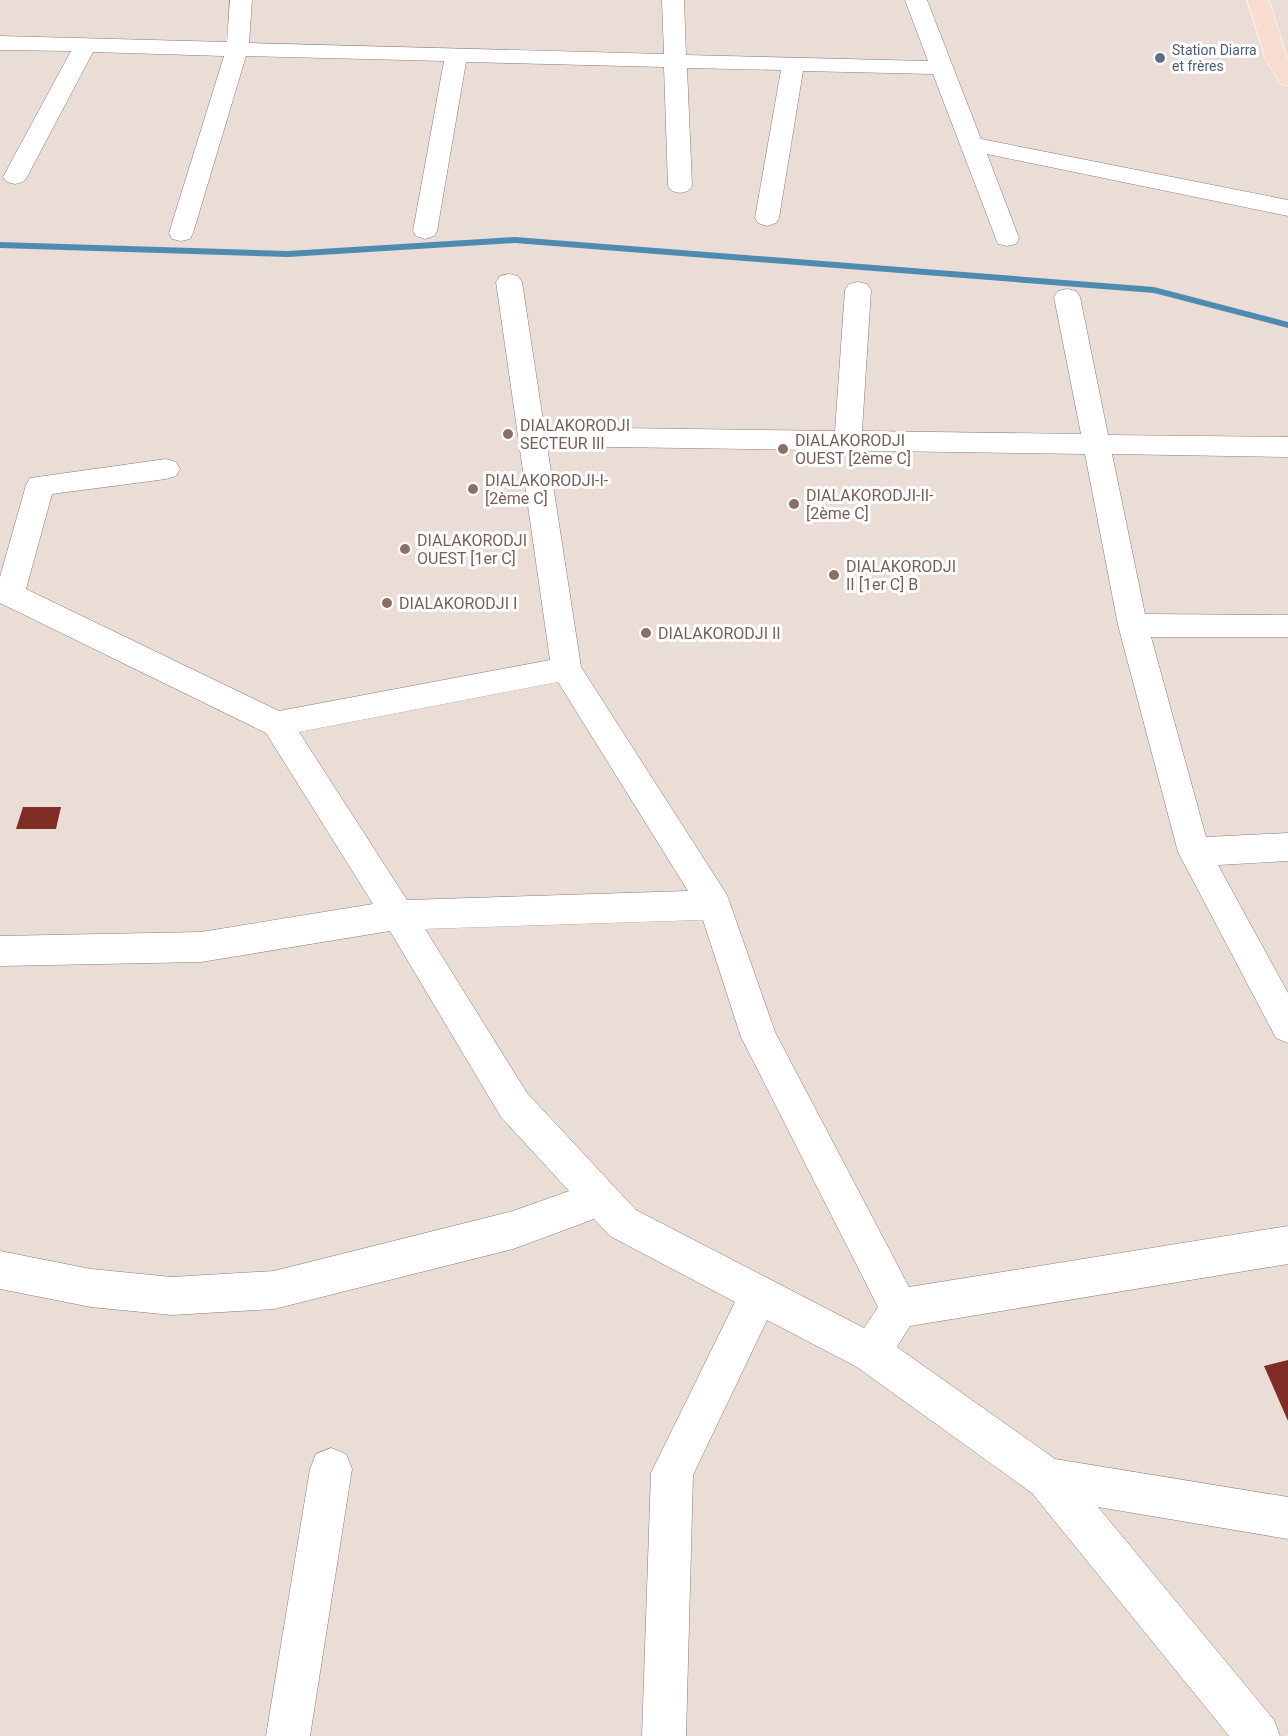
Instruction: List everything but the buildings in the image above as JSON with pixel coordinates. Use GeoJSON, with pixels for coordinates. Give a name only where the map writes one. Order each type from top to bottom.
{"type":"FeatureCollection","features":[{"type":"Feature","properties":{"kind":"main road"},"geometry":{"type":"LineString","coordinates":[[1258,0],[1277,60],[1288,79]]}},
{"type":"Feature","properties":{"kind":"street"},"geometry":{"type":"LineString","coordinates":[[180,233],[237,50],[241,0]]}},
{"type":"Feature","properties":{"kind":"street"},"geometry":{"type":"LineString","coordinates":[[673,0],[680,186]]}},
{"type":"Feature","properties":{"kind":"street"},"geometry":{"type":"LineString","coordinates":[[916,0],[1007,238]]}},
{"type":"Feature","properties":{"kind":"street"},"geometry":{"type":"LineString","coordinates":[[0,43],[942,68]]}},
{"type":"Feature","properties":{"kind":"street"},"geometry":{"type":"LineString","coordinates":[[15,177],[86,45]]}},
{"type":"Feature","properties":{"kind":"street"},"geometry":{"type":"LineString","coordinates":[[425,231],[456,56]]}},
{"type":"Feature","properties":{"kind":"street"},"geometry":{"type":"LineString","coordinates":[[767,218],[793,65]]}},
{"type":"Feature","properties":{"kind":"street"},"geometry":{"type":"LineString","coordinates":[[971,144],[1288,208]]}},
{"type":"Feature","properties":{"kind":"street"},"geometry":{"type":"LineString","coordinates":[[509,282],[566,669],[715,905],[759,1037],[899,1308]]}},
{"type":"Feature","properties":{"kind":"street"},"geometry":{"type":"LineString","coordinates":[[848,441],[858,290]]}},
{"type":"Feature","properties":{"kind":"street"},"geometry":{"type":"LineString","coordinates":[[1066,297],[1133,625],[1194,852],[1288,1027]]}},
{"type":"Feature","properties":{"kind":"street"},"geometry":{"type":"LineString","coordinates":[[533,436],[1288,447]]}},
{"type":"Feature","properties":{"kind":"street"},"geometry":{"type":"LineString","coordinates":[[166,469],[40,485],[5,591],[277,724],[399,915],[514,1105],[623,1223],[871,1353],[1047,1478],[1258,1736]]}},
{"type":"Feature","properties":{"kind":"street"},"geometry":{"type":"LineString","coordinates":[[1133,625],[1288,626]]}},
{"type":"Feature","properties":{"kind":"street"},"geometry":{"type":"LineString","coordinates":[[277,724],[566,669]]}},
{"type":"Feature","properties":{"kind":"street"},"geometry":{"type":"LineString","coordinates":[[1194,852],[1288,847]]}},
{"type":"Feature","properties":{"kind":"street"},"geometry":{"type":"LineString","coordinates":[[0,951],[201,947],[399,915],[715,905]]}},
{"type":"Feature","properties":{"kind":"street"},"geometry":{"type":"LineString","coordinates":[[0,1270],[91,1288],[172,1296],[274,1290],[513,1230],[600,1198]]}},
{"type":"Feature","properties":{"kind":"street"},"geometry":{"type":"LineString","coordinates":[[871,1353],[899,1308],[1288,1245]]}},
{"type":"Feature","properties":{"kind":"street"},"geometry":{"type":"LineString","coordinates":[[664,1736],[672,1473],[759,1295]]}},
{"type":"Feature","properties":{"kind":"street"},"geometry":{"type":"LineString","coordinates":[[288,1736],[331,1469]]}},
{"type":"Feature","properties":{"kind":"street"},"geometry":{"type":"LineString","coordinates":[[1047,1478],[1288,1518]]}},
{"type":"Feature","properties":{"kind":"waterway"},"geometry":{"type":"LineString","coordinates":[[0,245],[288,254],[515,240],[1154,290],[1288,325]]}},
{"type":"Feature","properties":{"kind":"place","name":"Station Diarra et frères"},"geometry":{"type":"Point","coordinates":[1160,58]}},
{"type":"Feature","properties":{"kind":"place","name":"DIALAKORODJI SECTEUR III"},"geometry":{"type":"Point","coordinates":[508,434]}},
{"type":"Feature","properties":{"kind":"place","name":"DIALAKORODJI OUEST [2ème C]"},"geometry":{"type":"Point","coordinates":[783,449]}},
{"type":"Feature","properties":{"kind":"place","name":"DIALAKORODJI-I- [2ème C]"},"geometry":{"type":"Point","coordinates":[473,489]}},
{"type":"Feature","properties":{"kind":"place","name":"DIALAKORODJI-II- [2ème C]"},"geometry":{"type":"Point","coordinates":[794,504]}},
{"type":"Feature","properties":{"kind":"place","name":"DIALAKORODJI OUEST [1er C]"},"geometry":{"type":"Point","coordinates":[405,549]}},
{"type":"Feature","properties":{"kind":"place","name":"DIALAKORODJI II [1er C] B"},"geometry":{"type":"Point","coordinates":[834,575]}},
{"type":"Feature","properties":{"kind":"place","name":"DIALAKORODJI I"},"geometry":{"type":"Point","coordinates":[387,603]}},
{"type":"Feature","properties":{"kind":"place","name":"DIALAKORODJI II"},"geometry":{"type":"Point","coordinates":[646,633]}}]}
